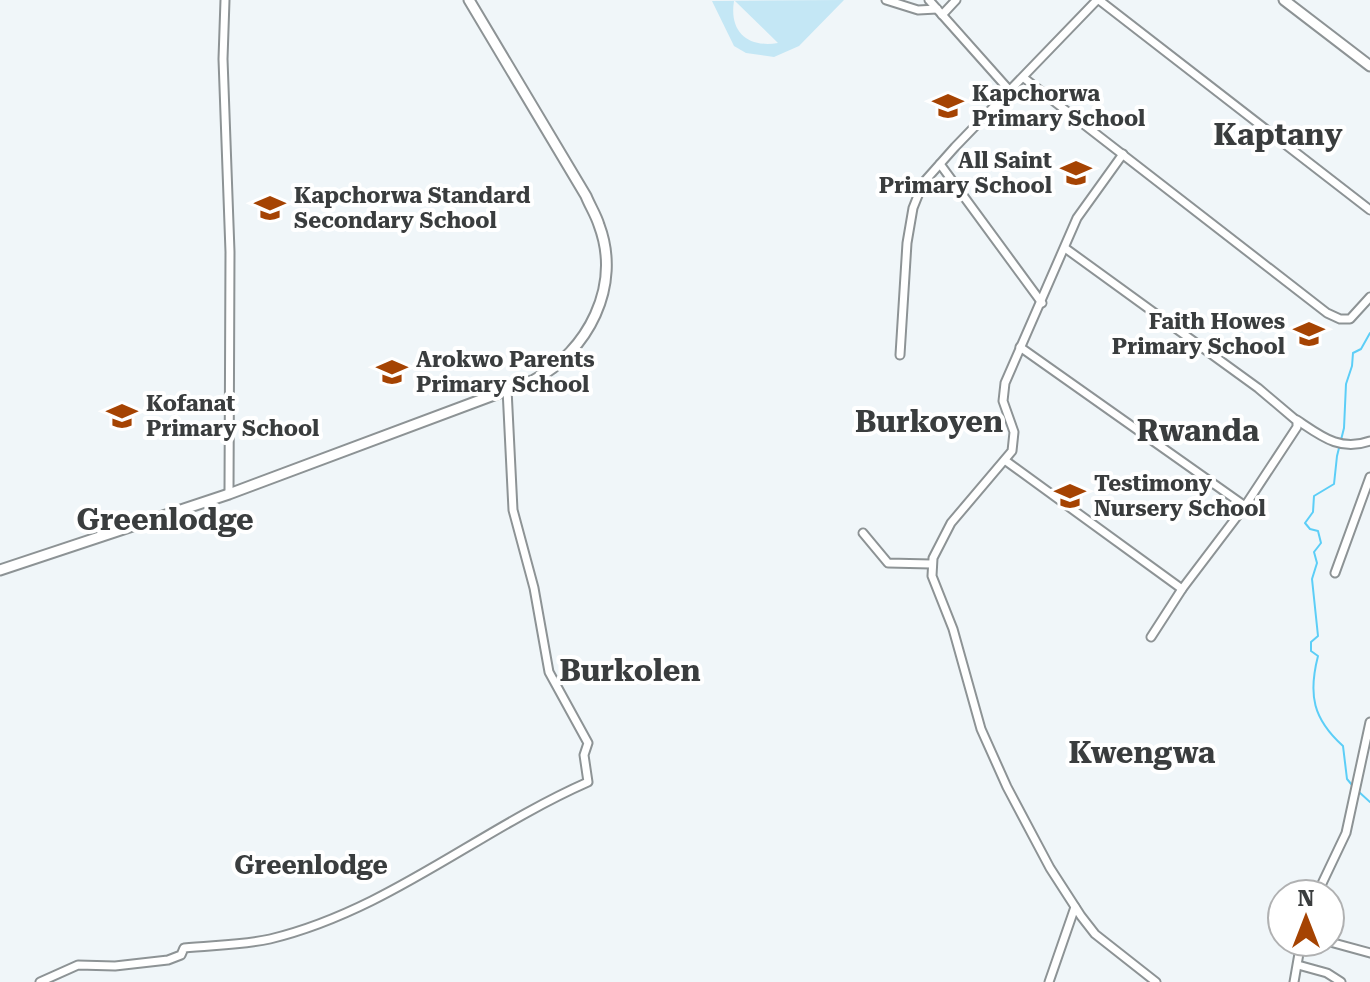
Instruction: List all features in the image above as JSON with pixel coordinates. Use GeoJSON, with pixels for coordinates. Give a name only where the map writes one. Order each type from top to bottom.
{"type":"FeatureCollection","features":[{"type":"Feature","properties":{"kind":"main road"},"geometry":{"type":"LineString","coordinates":[[0,570],[229,494],[534,380],[577,348],[589,332],[605,279],[600,227],[586,196],[469,0]]}},
{"type":"Feature","properties":{"kind":"main road"},"geometry":{"type":"LineString","coordinates":[[1284,0],[1370,66]]}},
{"type":"Feature","properties":{"kind":"street"},"geometry":{"type":"LineString","coordinates":[[225,0],[223,59],[230,252],[229,494]]}},
{"type":"Feature","properties":{"kind":"street"},"geometry":{"type":"LineString","coordinates":[[886,0],[918,10],[940,12],[956,0]]}},
{"type":"Feature","properties":{"kind":"street"},"geometry":{"type":"LineString","coordinates":[[929,0],[1010,91]]}},
{"type":"Feature","properties":{"kind":"street"},"geometry":{"type":"LineString","coordinates":[[900,355],[907,243],[913,208],[923,183],[1098,0],[1370,210]]}},
{"type":"Feature","properties":{"kind":"street"},"geometry":{"type":"LineString","coordinates":[[1024,78],[1327,313],[1340,319],[1350,319],[1370,297]]}},
{"type":"Feature","properties":{"kind":"street"},"geometry":{"type":"LineString","coordinates":[[1123,154],[1081,211],[1003,391],[1004,409],[1014,436],[1012,451],[951,523],[931,564],[932,576],[953,629],[981,729],[1014,801],[1050,868],[1095,934],[1157,981]]}},
{"type":"Feature","properties":{"kind":"street"},"geometry":{"type":"LineString","coordinates":[[940,164],[1042,303]]}},
{"type":"Feature","properties":{"kind":"street"},"geometry":{"type":"LineString","coordinates":[[1065,248],[1328,441],[1340,444],[1370,441]]}},
{"type":"Feature","properties":{"kind":"street"},"geometry":{"type":"LineString","coordinates":[[1020,347],[1245,506]]}},
{"type":"Feature","properties":{"kind":"street"},"geometry":{"type":"LineString","coordinates":[[40,982],[78,965],[115,966],[168,960],[181,955],[184,948],[269,939],[352,911],[429,872],[552,797],[588,782],[584,755],[588,743],[549,672],[534,588],[513,510],[507,389]]}},
{"type":"Feature","properties":{"kind":"street"},"geometry":{"type":"LineString","coordinates":[[1151,637],[1182,589],[1245,506],[1297,427],[1297,420]]}},
{"type":"Feature","properties":{"kind":"street"},"geometry":{"type":"LineString","coordinates":[[1006,461],[1182,589]]}},
{"type":"Feature","properties":{"kind":"street"},"geometry":{"type":"LineString","coordinates":[[1335,573],[1370,477]]}},
{"type":"Feature","properties":{"kind":"street"},"geometry":{"type":"LineString","coordinates":[[863,533],[888,563],[931,564]]}},
{"type":"Feature","properties":{"kind":"street"},"geometry":{"type":"LineString","coordinates":[[1325,878],[1346,833],[1370,722]]}},
{"type":"Feature","properties":{"kind":"street"},"geometry":{"type":"LineString","coordinates":[[1049,982],[1075,907]]}},
{"type":"Feature","properties":{"kind":"street"},"geometry":{"type":"LineString","coordinates":[[1346,946],[1370,953]]}},
{"type":"Feature","properties":{"kind":"street"},"geometry":{"type":"LineString","coordinates":[[1294,982],[1299,958]]}},
{"type":"Feature","properties":{"kind":"street"},"geometry":{"type":"LineString","coordinates":[[1298,965],[1327,973],[1341,982]]}},
{"type":"Feature","properties":{"kind":"shaded area"},"geometry":{"type":"Polygon","coordinates":[[[844,0],[799,46],[774,57],[746,53],[734,46],[712,1],[844,0]],[[735,1],[735,21],[743,36],[758,43],[778,43],[735,1]]]}},
{"type":"Feature","properties":{"kind":"waterway"},"geometry":{"type":"LineString","coordinates":[[1352,785],[1347,779],[1343,746],[1325,726],[1316,706],[1313,683],[1318,656],[1311,651],[1311,642],[1318,636],[1312,579],[1317,563],[1314,552],[1321,543],[1318,531],[1310,529],[1305,523],[1313,512],[1314,496],[1334,484],[1344,428],[1346,384],[1353,353],[1361,349],[1370,333]]}},
{"type":"Feature","properties":{"kind":"waterway"},"geometry":{"type":"LineString","coordinates":[[1359,792],[1370,802]]}},
{"type":"Feature","properties":{"kind":"place","name":"Kapchorwa Primary School"},"geometry":{"type":"Point","coordinates":[948,106]}},
{"type":"Feature","properties":{"kind":"place","name":"All Saint Primary School"},"geometry":{"type":"Point","coordinates":[1076,173]}},
{"type":"Feature","properties":{"kind":"place","name":"Kapchorwa Standard Secondary School"},"geometry":{"type":"Point","coordinates":[270,208]}},
{"type":"Feature","properties":{"kind":"place","name":"Faith Howes Primary School"},"geometry":{"type":"Point","coordinates":[1309,334]}},
{"type":"Feature","properties":{"kind":"place","name":"Arokwo Parents Primary School"},"geometry":{"type":"Point","coordinates":[392,372]}},
{"type":"Feature","properties":{"kind":"place","name":"Kofanat Primary School"},"geometry":{"type":"Point","coordinates":[122,416]}},
{"type":"Feature","properties":{"kind":"place","name":"Testimony Nursery School"},"geometry":{"type":"Point","coordinates":[1070,496]}},
{"type":"Feature","properties":{"kind":"district","name":"Kaptany"},"geometry":{"type":"Point","coordinates":[1278,134]}},
{"type":"Feature","properties":{"kind":"district","name":"Burkoyen"},"geometry":{"type":"Point","coordinates":[929,421]}},
{"type":"Feature","properties":{"kind":"district","name":"Rwanda"},"geometry":{"type":"Point","coordinates":[1198,430]}},
{"type":"Feature","properties":{"kind":"district","name":"Greenlodge"},"geometry":{"type":"Point","coordinates":[165,519]}},
{"type":"Feature","properties":{"kind":"district","name":"Burkolen"},"geometry":{"type":"Point","coordinates":[630,670]}},
{"type":"Feature","properties":{"kind":"district","name":"Kwengwa"},"geometry":{"type":"Point","coordinates":[1142,752]}},
{"type":"Feature","properties":{"kind":"district","name":"Greenlodge"},"geometry":{"type":"Point","coordinates":[311,865]}}]}
